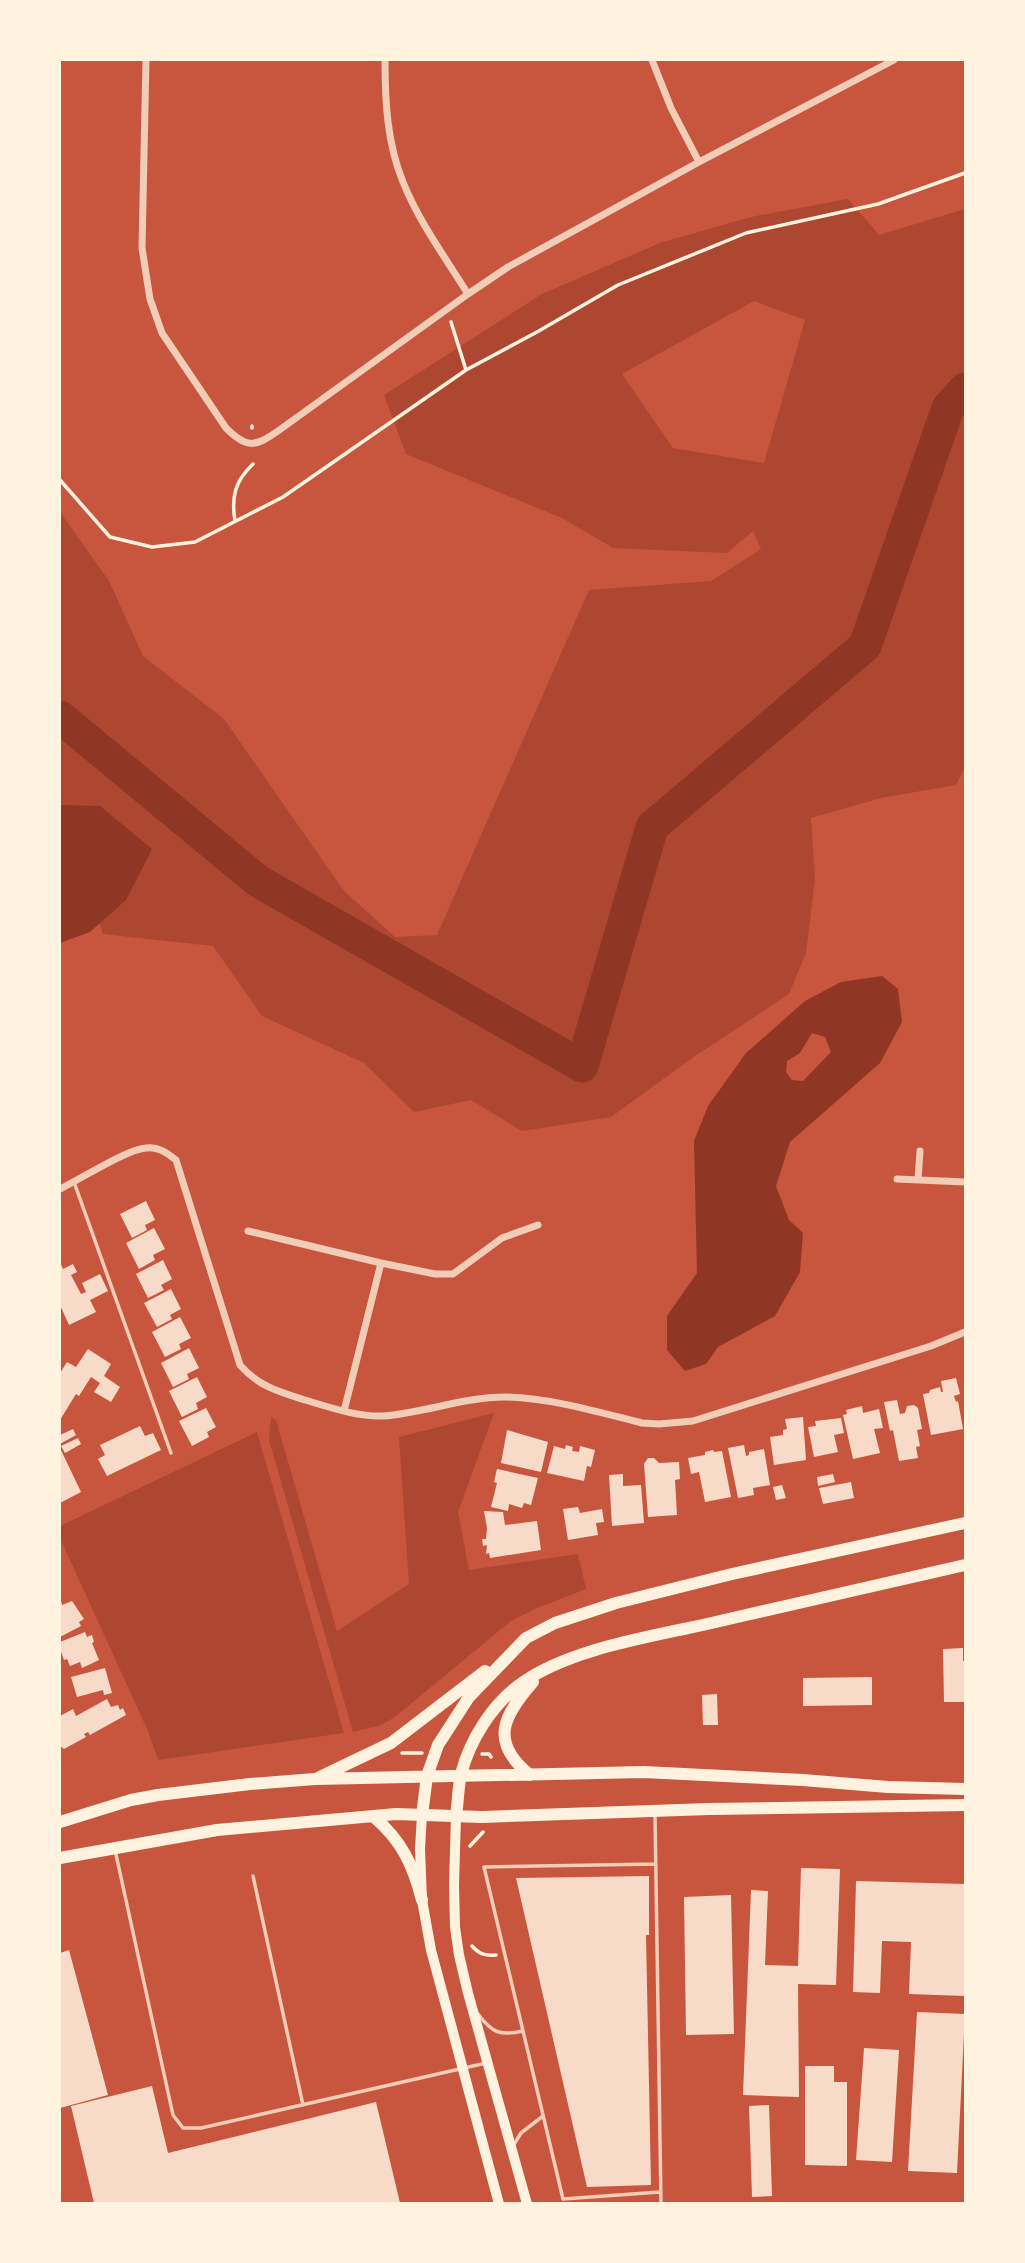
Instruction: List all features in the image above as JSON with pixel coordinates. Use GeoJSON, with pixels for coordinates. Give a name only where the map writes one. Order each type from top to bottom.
{"type":"FeatureCollection","features":[{"type":"Feature","properties":{"kind":"highway"},"geometry":{"type":"LineString","coordinates":[[315,1779],[401,1737],[526,1638],[555,1623],[616,1603],[732,1574],[965,1523]]}},
{"type":"Feature","properties":{"kind":"highway"},"geometry":{"type":"LineString","coordinates":[[456,1816],[461,1776],[470,1747],[485,1722],[520,1684],[545,1669],[636,1640],[965,1565]]}},
{"type":"Feature","properties":{"kind":"highway"},"geometry":{"type":"LineString","coordinates":[[422,1815],[427,1776],[438,1745],[469,1697],[526,1638]]}},
{"type":"Feature","properties":{"kind":"highway"},"geometry":{"type":"LineString","coordinates":[[530,1775],[509,1754],[504,1740],[505,1723],[508,1713],[520,1696],[545,1669]]}},
{"type":"Feature","properties":{"kind":"highway"},"geometry":{"type":"LineString","coordinates":[[60,1822],[131,1800],[158,1795],[315,1779],[644,1772],[881,1787],[965,1789]]}},
{"type":"Feature","properties":{"kind":"highway"},"geometry":{"type":"LineString","coordinates":[[60,1858],[217,1830],[374,1817],[482,1817],[965,1805]]}},
{"type":"Feature","properties":{"kind":"highway"},"geometry":{"type":"LineString","coordinates":[[374,1817],[393,1836],[407,1856],[422,1900]]}},
{"type":"Feature","properties":{"kind":"main road"},"geometry":{"type":"LineString","coordinates":[[422,1815],[422,1900],[432,1950],[499,2203]]}},
{"type":"Feature","properties":{"kind":"main road"},"geometry":{"type":"LineString","coordinates":[[456,1816],[455,1927],[468,1993],[527,2203]]}},
{"type":"Feature","properties":{"kind":"street"},"geometry":{"type":"LineString","coordinates":[[146,60],[142,248],[150,299],[155,316],[171,348],[220,420],[235,437],[252,444],[266,439],[508,267],[699,162],[894,60]]}},
{"type":"Feature","properties":{"kind":"street"},"geometry":{"type":"LineString","coordinates":[[385,60],[387,123],[402,181],[429,234],[468,294]]}},
{"type":"Feature","properties":{"kind":"street"},"geometry":{"type":"LineString","coordinates":[[652,60],[666,98],[699,162]]}},
{"type":"Feature","properties":{"kind":"street"},"geometry":{"type":"LineString","coordinates":[[60,1189],[129,1153],[147,1147],[162,1149],[176,1160],[181,1173],[240,1365],[250,1377],[263,1386],[344,1410],[382,1416],[500,1397],[527,1398],[642,1423],[693,1421],[931,1346],[965,1332]]}},
{"type":"Feature","properties":{"kind":"street"},"geometry":{"type":"LineString","coordinates":[[918,1180],[920,1151]]}},
{"type":"Feature","properties":{"kind":"street"},"geometry":{"type":"LineString","coordinates":[[897,1179],[965,1182]]}},
{"type":"Feature","properties":{"kind":"street"},"geometry":{"type":"LineString","coordinates":[[248,1231],[381,1263],[435,1274],[453,1274],[502,1238],[538,1225]]}},
{"type":"Feature","properties":{"kind":"street"},"geometry":{"type":"LineString","coordinates":[[344,1410],[381,1263]]}},
{"type":"Feature","properties":{"kind":"lane"},"geometry":{"type":"LineString","coordinates":[[74,1182],[171,1453]]}},
{"type":"Feature","properties":{"kind":"lane"},"geometry":{"type":"LineString","coordinates":[[654,1812],[661,2203]]}},
{"type":"Feature","properties":{"kind":"lane"},"geometry":{"type":"LineString","coordinates":[[115,1847],[173,2115],[183,2128],[201,2128],[488,2063]]}},
{"type":"Feature","properties":{"kind":"lane"},"geometry":{"type":"LineString","coordinates":[[655,1864],[484,1867],[563,2199],[660,2192]]}},
{"type":"Feature","properties":{"kind":"lane"},"geometry":{"type":"LineString","coordinates":[[253,1876],[303,2105]]}},
{"type":"Feature","properties":{"kind":"lane"},"geometry":{"type":"LineString","coordinates":[[468,1993],[479,2016],[493,2031],[508,2034],[523,2031]]}},
{"type":"Feature","properties":{"kind":"lane"},"geometry":{"type":"LineString","coordinates":[[511,2150],[521,2133],[543,2116]]}},
{"type":"Feature","properties":{"kind":"path"},"geometry":{"type":"LineString","coordinates":[[60,480],[110,537],[152,547],[195,542],[283,497],[466,370],[618,285],[746,233],[878,204],[965,173]]}},
{"type":"Feature","properties":{"kind":"path"},"geometry":{"type":"LineString","coordinates":[[451,319],[466,370]]}},
{"type":"Feature","properties":{"kind":"path"},"geometry":{"type":"LineString","coordinates":[[235,522],[234,497],[241,475],[253,464]]}},
{"type":"Feature","properties":{"kind":"path"},"geometry":{"type":"LineString","coordinates":[[393,1777],[392,1753],[421,1753]]}},
{"type":"Feature","properties":{"kind":"path"},"geometry":{"type":"LineString","coordinates":[[485,1776],[490,1755]]}},
{"type":"Feature","properties":{"kind":"path"},"geometry":{"type":"LineString","coordinates":[[464,1854],[483,1833],[482,1817]]}},
{"type":"Feature","properties":{"kind":"path"},"geometry":{"type":"LineString","coordinates":[[472,1946],[484,1955],[505,1953]]}},
{"type":"Feature","properties":{"kind":"shaded area"},"geometry":{"type":"Polygon","coordinates":[[[848,199],[879,235],[965,209],[965,767],[956,785],[881,798],[811,818],[815,879],[806,953],[789,994],[695,1056],[611,1117],[522,1131],[471,1100],[414,1112],[364,1063],[262,1016],[213,946],[103,934],[60,808],[60,512],[109,581],[143,656],[224,719],[344,891],[395,937],[437,935],[589,590],[711,581],[761,549],[753,531],[727,553],[613,548],[562,518],[406,454],[384,395],[542,294],[660,243],[751,217],[848,199]],[[754,301],[622,374],[673,448],[764,463],[805,320],[754,301]]]}},
{"type":"Feature","properties":{"kind":"shaded area"},"geometry":{"type":"Polygon","coordinates":[[[60,805],[100,806],[152,849],[126,900],[90,932],[60,943],[60,805]]]}},
{"type":"Feature","properties":{"kind":"shaded area"},"geometry":{"type":"Polygon","coordinates":[[[882,976],[898,989],[902,1022],[880,1063],[790,1142],[776,1186],[789,1220],[803,1233],[800,1272],[775,1316],[718,1347],[706,1364],[685,1371],[667,1350],[667,1316],[697,1273],[694,1141],[708,1106],[746,1053],[805,1001],[841,982],[882,976]],[[812,1033],[800,1053],[787,1061],[786,1072],[792,1080],[803,1081],[831,1052],[825,1037],[812,1033]]]}},
{"type":"Feature","properties":{"kind":"shaded area"},"geometry":{"type":"Polygon","coordinates":[[[494,1413],[458,1512],[469,1570],[578,1554],[586,1589],[511,1621],[395,1717],[381,1725],[353,1732],[269,1440],[271,1417],[276,1420],[337,1631],[409,1584],[399,1437],[494,1413]]]}},
{"type":"Feature","properties":{"kind":"shaded area"},"geometry":{"type":"Polygon","coordinates":[[[257,1432],[344,1733],[158,1760],[148,1731],[60,1538],[60,1526],[257,1432]]]}},
{"type":"Feature","properties":{"kind":"building"},"geometry":{"type":"Polygon","coordinates":[[[146,1201],[155,1220],[145,1225],[147,1230],[132,1238],[120,1214],[146,1201]]]}},
{"type":"Feature","properties":{"kind":"building"},"geometry":{"type":"Polygon","coordinates":[[[154,1228],[165,1249],[153,1255],[155,1260],[139,1269],[126,1243],[154,1228]]]}},
{"type":"Feature","properties":{"kind":"building"},"geometry":{"type":"Polygon","coordinates":[[[163,1260],[172,1279],[161,1285],[164,1290],[148,1298],[136,1274],[163,1260]]]}},
{"type":"Feature","properties":{"kind":"building"},"geometry":{"type":"Polygon","coordinates":[[[60,1262],[63,1269],[73,1264],[77,1272],[71,1275],[81,1294],[86,1292],[82,1283],[100,1274],[108,1291],[90,1300],[96,1312],[69,1325],[60,1305],[60,1262]]]}},
{"type":"Feature","properties":{"kind":"building"},"geometry":{"type":"Polygon","coordinates":[[[171,1289],[181,1309],[170,1315],[172,1319],[157,1327],[144,1303],[171,1289]]]}},
{"type":"Feature","properties":{"kind":"building"},"geometry":{"type":"Polygon","coordinates":[[[180,1317],[191,1338],[179,1344],[181,1349],[165,1357],[152,1332],[180,1317]]]}},
{"type":"Feature","properties":{"kind":"building"},"geometry":{"type":"Polygon","coordinates":[[[189,1348],[199,1368],[187,1374],[189,1379],[173,1387],[161,1363],[189,1348]]]}},
{"type":"Feature","properties":{"kind":"building"},"geometry":{"type":"Polygon","coordinates":[[[88,1349],[111,1364],[104,1376],[120,1387],[111,1402],[94,1392],[100,1383],[91,1377],[79,1396],[76,1394],[60,1420],[60,1373],[67,1362],[76,1367],[88,1349]]]}},
{"type":"Feature","properties":{"kind":"building"},"geometry":{"type":"Polygon","coordinates":[[[197,1377],[207,1397],[196,1403],[198,1409],[182,1417],[169,1391],[197,1377]]]}},
{"type":"Feature","properties":{"kind":"building"},"geometry":{"type":"Polygon","coordinates":[[[956,1378],[960,1394],[954,1396],[956,1402],[958,1401],[963,1429],[931,1435],[923,1394],[940,1387],[943,1392],[941,1381],[956,1378]]]}},
{"type":"Feature","properties":{"kind":"building"},"geometry":{"type":"Polygon","coordinates":[[[897,1400],[900,1414],[905,1413],[907,1406],[914,1405],[918,1408],[922,1429],[917,1430],[920,1446],[916,1447],[918,1458],[899,1461],[884,1402],[897,1400]]]}},
{"type":"Feature","properties":{"kind":"building"},"geometry":{"type":"Polygon","coordinates":[[[862,1406],[863,1413],[879,1409],[883,1428],[874,1429],[880,1453],[853,1459],[843,1415],[847,1414],[846,1410],[862,1406]]]}},
{"type":"Feature","properties":{"kind":"building"},"geometry":{"type":"Polygon","coordinates":[[[206,1408],[216,1427],[207,1432],[209,1437],[192,1446],[179,1421],[206,1408]]]}},
{"type":"Feature","properties":{"kind":"building"},"geometry":{"type":"Polygon","coordinates":[[[803,1417],[806,1460],[774,1465],[770,1437],[783,1435],[783,1430],[787,1429],[785,1419],[803,1417]]]}},
{"type":"Feature","properties":{"kind":"building"},"geometry":{"type":"Polygon","coordinates":[[[841,1418],[844,1433],[834,1435],[838,1452],[814,1457],[808,1427],[816,1426],[815,1421],[841,1418]]]}},
{"type":"Feature","properties":{"kind":"building"},"geometry":{"type":"Polygon","coordinates":[[[140,1426],[145,1436],[153,1433],[161,1450],[107,1476],[98,1459],[105,1455],[100,1445],[140,1426]]]}},
{"type":"Feature","properties":{"kind":"building"},"geometry":{"type":"Polygon","coordinates":[[[73,1429],[76,1435],[60,1444],[60,1435],[73,1429]]]}},
{"type":"Feature","properties":{"kind":"building"},"geometry":{"type":"Polygon","coordinates":[[[507,1430],[548,1442],[541,1472],[501,1463],[507,1430]]]}},
{"type":"Feature","properties":{"kind":"building"},"geometry":{"type":"Polygon","coordinates":[[[78,1438],[81,1444],[65,1453],[61,1446],[78,1438]]]}},
{"type":"Feature","properties":{"kind":"building"},"geometry":{"type":"Polygon","coordinates":[[[566,1445],[573,1447],[572,1451],[579,1452],[580,1446],[595,1450],[591,1467],[587,1466],[584,1481],[547,1473],[554,1446],[565,1449],[566,1445]]]}},
{"type":"Feature","properties":{"kind":"building"},"geometry":{"type":"Polygon","coordinates":[[[744,1445],[746,1456],[749,1452],[764,1449],[770,1485],[753,1488],[754,1495],[738,1498],[728,1448],[744,1445]]]}},
{"type":"Feature","properties":{"kind":"building"},"geometry":{"type":"Polygon","coordinates":[[[60,1448],[81,1492],[60,1503],[60,1448]]]}},
{"type":"Feature","properties":{"kind":"building"},"geometry":{"type":"Polygon","coordinates":[[[722,1451],[731,1497],[705,1502],[699,1472],[691,1474],[688,1458],[705,1455],[705,1452],[722,1451]]]}},
{"type":"Feature","properties":{"kind":"building"},"geometry":{"type":"Polygon","coordinates":[[[648,1458],[654,1458],[659,1463],[679,1462],[680,1479],[675,1480],[677,1515],[648,1517],[644,1464],[648,1458]]]}},
{"type":"Feature","properties":{"kind":"building"},"geometry":{"type":"Polygon","coordinates":[[[497,1469],[538,1478],[531,1505],[524,1503],[522,1508],[509,1504],[508,1511],[491,1507],[497,1483],[494,1482],[497,1469]]]}},
{"type":"Feature","properties":{"kind":"building"},"geometry":{"type":"Polygon","coordinates":[[[623,1474],[623,1486],[641,1485],[644,1523],[612,1526],[609,1475],[623,1474]]]}},
{"type":"Feature","properties":{"kind":"building"},"geometry":{"type":"Polygon","coordinates":[[[833,1474],[835,1482],[818,1486],[817,1477],[833,1474]]]}},
{"type":"Feature","properties":{"kind":"building"},"geometry":{"type":"Polygon","coordinates":[[[851,1482],[854,1498],[823,1504],[819,1488],[851,1482]]]}},
{"type":"Feature","properties":{"kind":"building"},"geometry":{"type":"Polygon","coordinates":[[[782,1485],[786,1498],[776,1500],[773,1487],[782,1485]]]}},
{"type":"Feature","properties":{"kind":"building"},"geometry":{"type":"Polygon","coordinates":[[[578,1507],[580,1513],[602,1509],[604,1522],[596,1523],[598,1535],[568,1540],[563,1509],[578,1507]]]}},
{"type":"Feature","properties":{"kind":"building"},"geometry":{"type":"Polygon","coordinates":[[[484,1511],[503,1512],[505,1525],[537,1521],[541,1550],[490,1558],[489,1553],[486,1554],[487,1545],[483,1546],[482,1539],[486,1539],[487,1528],[484,1511]]]}},
{"type":"Feature","properties":{"kind":"building"},"geometry":{"type":"Polygon","coordinates":[[[60,1596],[62,1605],[72,1601],[84,1619],[79,1622],[81,1626],[60,1637],[60,1596]]]}},
{"type":"Feature","properties":{"kind":"building"},"geometry":{"type":"Polygon","coordinates":[[[85,1632],[87,1637],[92,1635],[92,1643],[99,1660],[82,1668],[80,1662],[70,1666],[67,1659],[64,1660],[60,1642],[85,1632]]]}},
{"type":"Feature","properties":{"kind":"building"},"geometry":{"type":"Polygon","coordinates":[[[963,1648],[965,1702],[944,1702],[943,1649],[963,1648]]]}},
{"type":"Feature","properties":{"kind":"building"},"geometry":{"type":"Polygon","coordinates":[[[105,1668],[112,1693],[104,1695],[103,1690],[77,1697],[71,1677],[105,1668]]]}},
{"type":"Feature","properties":{"kind":"building"},"geometry":{"type":"Polygon","coordinates":[[[872,1677],[872,1705],[803,1706],[803,1678],[872,1677]]]}},
{"type":"Feature","properties":{"kind":"building"},"geometry":{"type":"Polygon","coordinates":[[[717,1694],[718,1725],[703,1725],[702,1695],[717,1694]]]}},
{"type":"Feature","properties":{"kind":"building"},"geometry":{"type":"Polygon","coordinates":[[[107,1699],[111,1707],[118,1705],[126,1715],[90,1735],[88,1732],[84,1734],[86,1737],[64,1749],[60,1746],[60,1716],[73,1709],[76,1716],[107,1699]]]}},
{"type":"Feature","properties":{"kind":"building"},"geometry":{"type":"Polygon","coordinates":[[[801,1868],[840,1869],[836,1985],[798,1984],[799,2097],[743,2095],[751,1890],[768,1891],[765,1965],[798,1966],[801,1868]]]}},
{"type":"Feature","properties":{"kind":"building"},"geometry":{"type":"Polygon","coordinates":[[[649,1876],[649,1935],[646,1935],[651,2185],[587,2187],[516,1878],[649,1876]]]}},
{"type":"Feature","properties":{"kind":"building"},"geometry":{"type":"Polygon","coordinates":[[[856,1881],[965,1884],[965,1996],[909,1994],[911,1942],[882,1941],[880,1993],[853,1992],[856,1881]]]}},
{"type":"Feature","properties":{"kind":"building"},"geometry":{"type":"Polygon","coordinates":[[[731,1895],[734,2034],[686,2035],[684,1897],[731,1895]]]}},
{"type":"Feature","properties":{"kind":"building"},"geometry":{"type":"Polygon","coordinates":[[[69,1950],[108,2095],[60,2108],[60,1953],[69,1950]]]}},
{"type":"Feature","properties":{"kind":"building"},"geometry":{"type":"Polygon","coordinates":[[[917,2012],[965,2014],[957,2173],[908,2171],[917,2012]]]}},
{"type":"Feature","properties":{"kind":"building"},"geometry":{"type":"Polygon","coordinates":[[[864,2048],[899,2050],[892,2162],[856,2160],[864,2048]]]}},
{"type":"Feature","properties":{"kind":"building"},"geometry":{"type":"Polygon","coordinates":[[[805,2066],[834,2066],[834,2082],[847,2082],[847,2166],[805,2165],[805,2066]]]}},
{"type":"Feature","properties":{"kind":"building"},"geometry":{"type":"Polygon","coordinates":[[[152,2086],[168,2153],[376,2102],[400,2203],[94,2203],[71,2106],[152,2086]]]}},
{"type":"Feature","properties":{"kind":"building"},"geometry":{"type":"Polygon","coordinates":[[[769,2105],[772,2196],[752,2197],[749,2106],[769,2105]]]}},
{"type":"Feature","properties":{"kind":"waterway"},"geometry":{"type":"LineString","coordinates":[[60,717],[258,881],[582,1066],[652,827],[865,646],[948,408],[965,389]]}}]}
